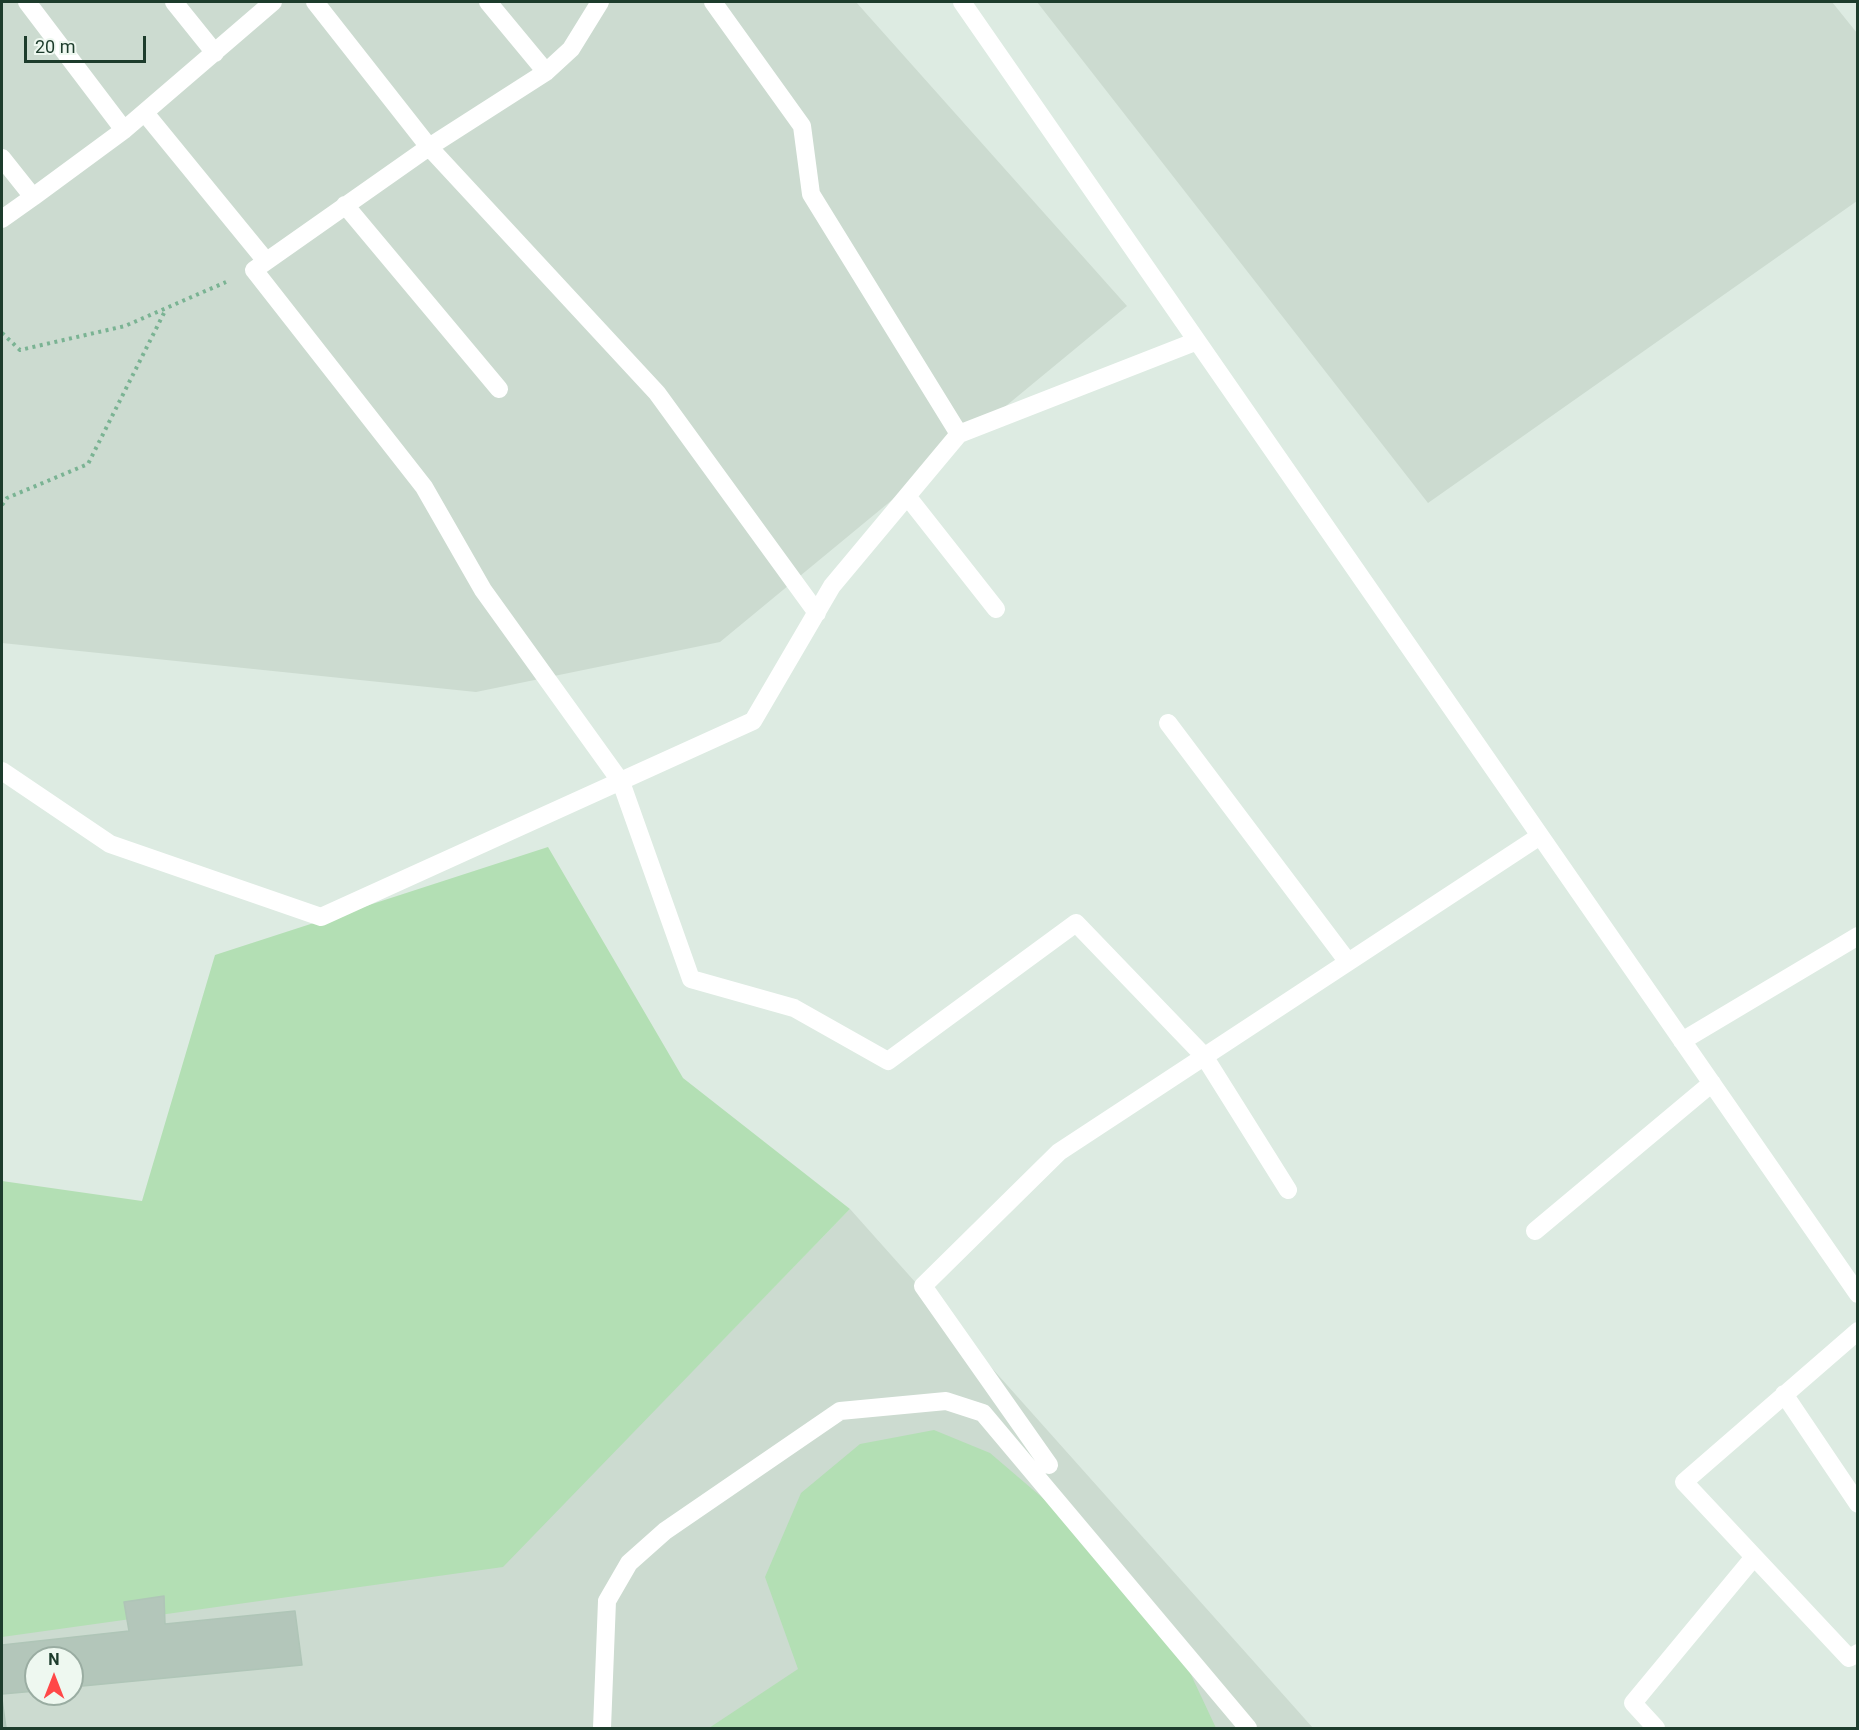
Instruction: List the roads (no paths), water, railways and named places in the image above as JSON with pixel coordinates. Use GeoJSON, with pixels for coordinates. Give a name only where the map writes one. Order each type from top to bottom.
{"type":"FeatureCollection","features":[{"type":"Feature","properties":{"kind":"street"},"geometry":{"type":"LineString","coordinates":[[27,2],[124,130]]}},
{"type":"Feature","properties":{"kind":"street"},"geometry":{"type":"LineString","coordinates":[[174,2],[215,53]]}},
{"type":"Feature","properties":{"kind":"street"},"geometry":{"type":"LineString","coordinates":[[2,219],[124,130],[273,2]]}},
{"type":"Feature","properties":{"kind":"street"},"geometry":{"type":"LineString","coordinates":[[315,2],[429,147],[657,393],[817,613]]}},
{"type":"Feature","properties":{"kind":"street"},"geometry":{"type":"LineString","coordinates":[[488,2],[546,72]]}},
{"type":"Feature","properties":{"kind":"street"},"geometry":{"type":"LineString","coordinates":[[260,266],[429,147],[546,72],[571,49],[600,2]]}},
{"type":"Feature","properties":{"kind":"street"},"geometry":{"type":"LineString","coordinates":[[713,2],[802,126],[811,194],[959,434]]}},
{"type":"Feature","properties":{"kind":"street"},"geometry":{"type":"LineString","coordinates":[[962,2],[1857,1294]]}},
{"type":"Feature","properties":{"kind":"street"},"geometry":{"type":"LineString","coordinates":[[145,113],[424,487],[483,590],[621,782],[691,978],[794,1008],[888,1061],[1076,923],[1204,1056],[1288,1190]]}},
{"type":"Feature","properties":{"kind":"street"},"geometry":{"type":"LineString","coordinates":[[2,158],[33,197]]}},
{"type":"Feature","properties":{"kind":"street"},"geometry":{"type":"LineString","coordinates":[[345,205],[499,389]]}},
{"type":"Feature","properties":{"kind":"street"},"geometry":{"type":"LineString","coordinates":[[2,771],[110,844],[321,917],[753,721],[832,586],[959,434],[1197,341]]}},
{"type":"Feature","properties":{"kind":"street"},"geometry":{"type":"LineString","coordinates":[[907,496],[996,609]]}},
{"type":"Feature","properties":{"kind":"street"},"geometry":{"type":"LineString","coordinates":[[1168,723],[1348,962]]}},
{"type":"Feature","properties":{"kind":"street"},"geometry":{"type":"LineString","coordinates":[[1049,1465],[923,1286],[1059,1152],[1540,836]]}},
{"type":"Feature","properties":{"kind":"street"},"geometry":{"type":"LineString","coordinates":[[1682,1041],[1857,936]]}},
{"type":"Feature","properties":{"kind":"street"},"geometry":{"type":"LineString","coordinates":[[1534,1231],[1712,1083]]}},
{"type":"Feature","properties":{"kind":"street"},"geometry":{"type":"LineString","coordinates":[[1857,1331],[1684,1482],[1849,1658],[1857,1653]]}},
{"type":"Feature","properties":{"kind":"street"},"geometry":{"type":"LineString","coordinates":[[1784,1394],[1857,1504]]}},
{"type":"Feature","properties":{"kind":"street"},"geometry":{"type":"LineString","coordinates":[[602,1728],[607,1601],[629,1563],[665,1531],[840,1411],[946,1401],[983,1413],[1248,1728]]}},
{"type":"Feature","properties":{"kind":"street"},"geometry":{"type":"LineString","coordinates":[[1656,1728],[1633,1704],[1754,1557]]}}]}
